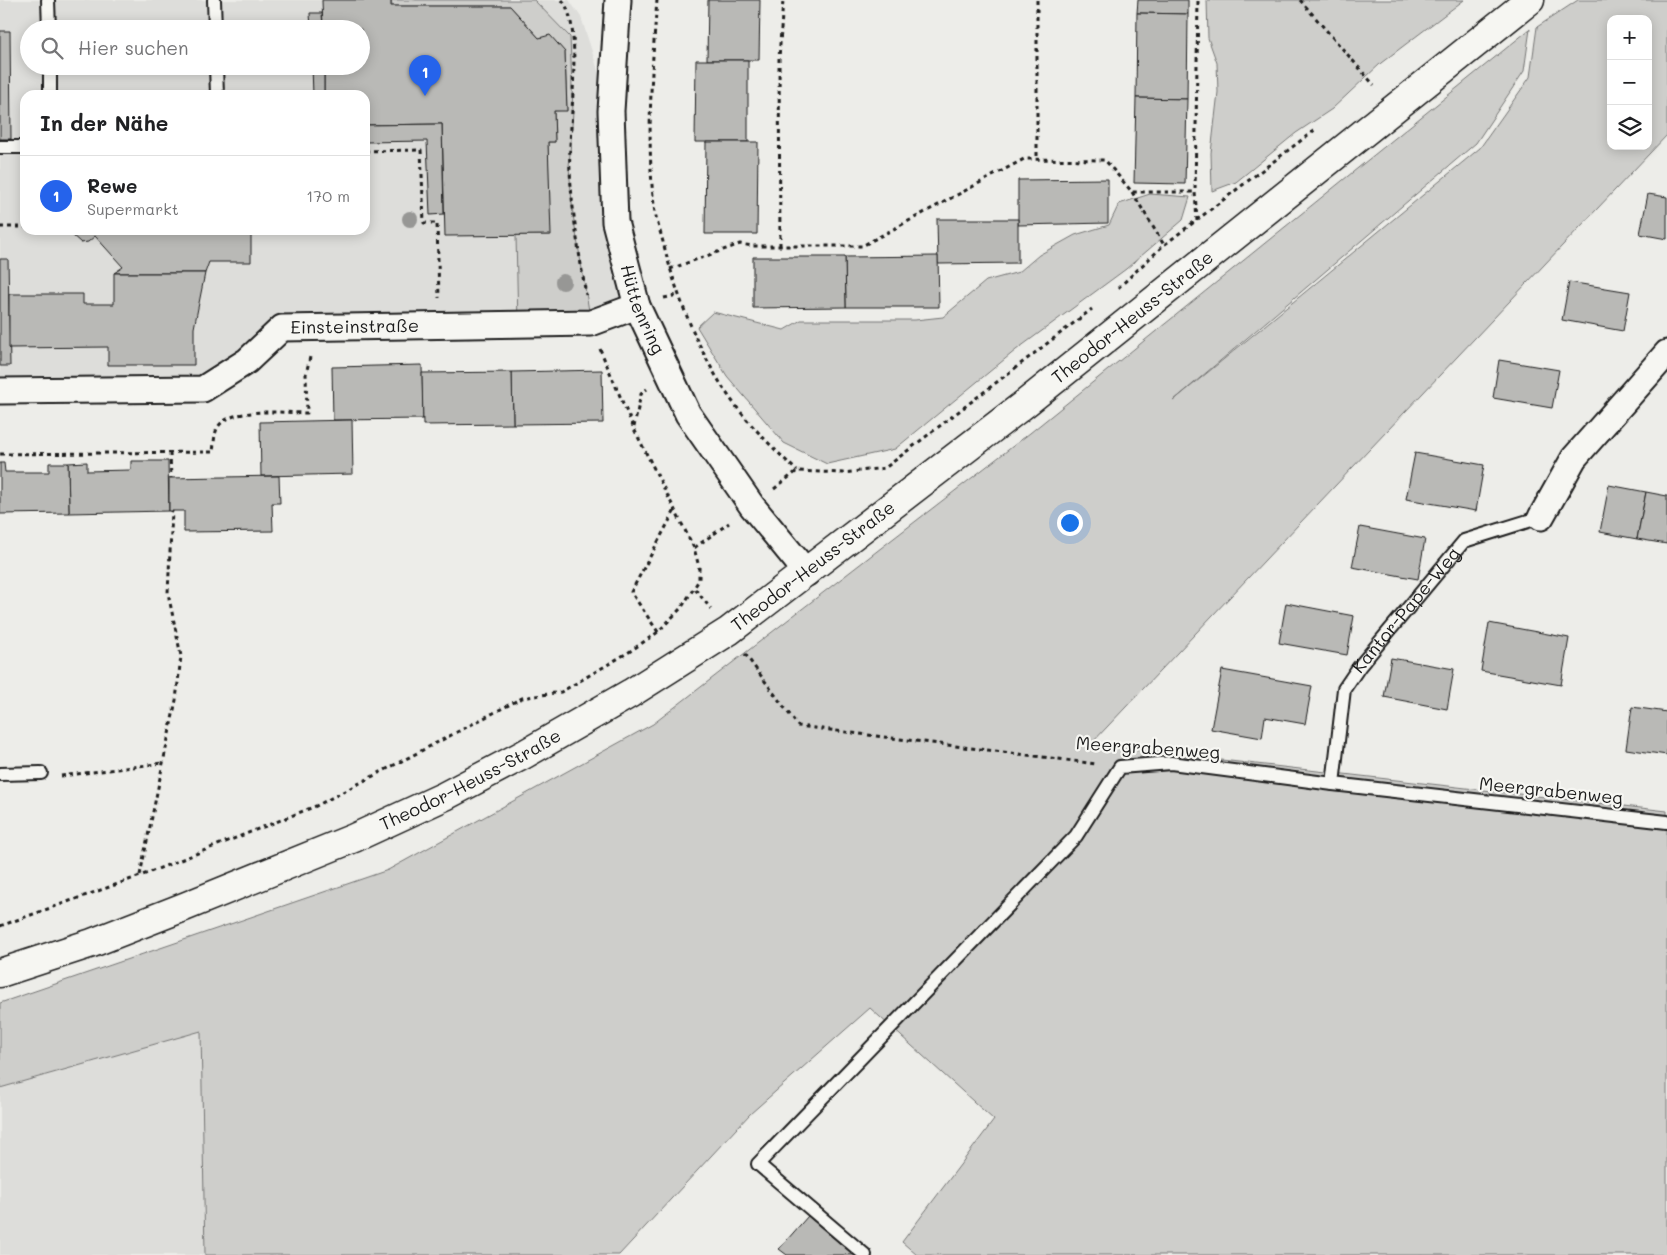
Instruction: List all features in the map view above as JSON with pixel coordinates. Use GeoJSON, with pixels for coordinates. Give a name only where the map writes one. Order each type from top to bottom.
{"type":"FeatureCollection","features":[{"type":"Feature","properties":{"kind":"street","name":"Hüttenring"},"geometry":{"type":"LineString","coordinates":[[618,0],[611,111],[615,222],[637,306],[688,414],[752,506],[807,573]]}},
{"type":"Feature","properties":{"kind":"street","name":"Theodor-Heuss-Straße"},"geometry":{"type":"LineString","coordinates":[[0,973],[92,943],[184,907],[354,838],[445,796],[523,755],[623,698],[729,631],[807,573],[1027,402],[1530,0]]}},
{"type":"Feature","properties":{"kind":"street","name":"Einsteinstraße"},"geometry":{"type":"LineString","coordinates":[[0,391],[203,389],[247,360],[282,328],[591,323],[637,306]]}},
{"type":"Feature","properties":{"kind":"street","name":"Kantor-Pape-Weg"},"geometry":{"type":"LineString","coordinates":[[1541,517],[1574,458],[1667,353]]}},
{"type":"Feature","properties":{"kind":"lane"},"geometry":{"type":"LineString","coordinates":[[48,0],[49,20]]}},
{"type":"Feature","properties":{"kind":"lane"},"geometry":{"type":"LineString","coordinates":[[214,0],[215,20]]}},
{"type":"Feature","properties":{"kind":"lane"},"geometry":{"type":"LineString","coordinates":[[50,75],[50,90]]}},
{"type":"Feature","properties":{"kind":"lane"},"geometry":{"type":"LineString","coordinates":[[216,75],[217,90]]}},
{"type":"Feature","properties":{"kind":"lane"},"geometry":{"type":"LineString","coordinates":[[0,147],[20,147]]}},
{"type":"Feature","properties":{"kind":"lane","name":"Kantor-Pape-Weg"},"geometry":{"type":"LineString","coordinates":[[1333,784],[1344,689],[1358,667],[1464,541],[1541,517]]}},
{"type":"Feature","properties":{"kind":"lane","name":"Meergrabenweg"},"geometry":{"type":"LineString","coordinates":[[1120,767],[1171,763],[1333,784],[1667,822]]}},
{"type":"Feature","properties":{"kind":"lane"},"geometry":{"type":"LineString","coordinates":[[865,1255],[758,1164],[1076,836],[1120,767]]}},
{"type":"Feature","properties":{"kind":"lane"},"geometry":{"type":"LineString","coordinates":[[0,774],[41,773]]}},
{"type":"Feature","properties":{"kind":"path"},"geometry":{"type":"LineString","coordinates":[[657,0],[650,96],[654,206],[670,269],[678,295],[696,337],[724,389],[767,441],[797,471],[844,473],[885,468],[1099,304]]}},
{"type":"Feature","properties":{"kind":"path"},"geometry":{"type":"LineString","coordinates":[[780,246],[778,59],[783,0]]}},
{"type":"Feature","properties":{"kind":"path"},"geometry":{"type":"LineString","coordinates":[[1038,0],[1038,159]]}},
{"type":"Feature","properties":{"kind":"path"},"geometry":{"type":"LineString","coordinates":[[1197,222],[1195,192],[1198,0]]}},
{"type":"Feature","properties":{"kind":"path"},"geometry":{"type":"LineString","coordinates":[[1300,0],[1374,85],[1366,91]]}},
{"type":"Feature","properties":{"kind":"path"},"geometry":{"type":"LineString","coordinates":[[1114,292],[1164,245],[1197,222],[1320,127]]}},
{"type":"Feature","properties":{"kind":"path"},"geometry":{"type":"LineString","coordinates":[[370,151],[421,150],[424,224],[438,224],[439,326]]}},
{"type":"Feature","properties":{"kind":"path"},"geometry":{"type":"LineString","coordinates":[[670,269],[740,244],[862,246],[1024,159],[1105,160],[1132,192],[1164,245]]}},
{"type":"Feature","properties":{"kind":"path"},"geometry":{"type":"LineString","coordinates":[[1132,192],[1195,192]]}},
{"type":"Feature","properties":{"kind":"path"},"geometry":{"type":"LineString","coordinates":[[0,227],[20,227]]}},
{"type":"Feature","properties":{"kind":"path"},"geometry":{"type":"LineString","coordinates":[[590,349],[600,349]]}},
{"type":"Feature","properties":{"kind":"path"},"geometry":{"type":"LineString","coordinates":[[0,454],[213,452],[217,428],[227,418],[248,412],[307,412],[306,374],[309,357],[316,353]]}},
{"type":"Feature","properties":{"kind":"path"},"geometry":{"type":"LineString","coordinates":[[634,428],[694,548]]}},
{"type":"Feature","properties":{"kind":"path"},"geometry":{"type":"LineString","coordinates":[[170,453],[171,478]]}},
{"type":"Feature","properties":{"kind":"path"},"geometry":{"type":"LineString","coordinates":[[0,926],[140,876],[316,806],[522,698],[561,692],[629,652],[658,632],[631,592],[675,510]]}},
{"type":"Feature","properties":{"kind":"path"},"geometry":{"type":"LineString","coordinates":[[140,876],[176,700],[181,656],[168,593],[172,511]]}},
{"type":"Feature","properties":{"kind":"path","name":"Meergrabenweg"},"geometry":{"type":"LineString","coordinates":[[658,632],[682,607],[695,589],[729,631],[798,726],[1120,767]]}},
{"type":"Feature","properties":{"kind":"path"},"geometry":{"type":"LineString","coordinates":[[41,773],[58,777],[163,763]]}},
{"type":"Feature","properties":{"kind":"shaded area"},"geometry":{"type":"Polygon","coordinates":[[[0,0],[569,0],[581,17],[611,111],[637,306],[591,323],[282,328],[247,361],[191,379],[0,379],[0,0]]]}},
{"type":"Feature","properties":{"kind":"shaded area"},"geometry":{"type":"Polygon","coordinates":[[[391,0],[534,0],[570,37],[573,112],[569,167],[573,215],[591,323],[518,325],[516,235],[550,235],[548,142],[555,142],[554,111],[567,110],[565,52],[539,38],[510,6],[392,6],[391,0]]]}},
{"type":"Feature","properties":{"kind":"shaded area"},"geometry":{"type":"Polygon","coordinates":[[[1207,0],[1464,0],[1381,63],[1332,109],[1296,133],[1236,182],[1212,191],[1211,153],[1218,92],[1217,63],[1208,38],[1207,0]]]}},
{"type":"Feature","properties":{"kind":"shaded area"},"geometry":{"type":"Polygon","coordinates":[[[1578,0],[1667,0],[1667,135],[1090,745],[1667,811],[1667,1255],[917,1255],[902,1242],[994,1120],[870,1008],[750,1114],[619,1255],[205,1255],[201,1031],[0,1088],[0,1003],[388,870],[653,724],[1030,433],[1530,29],[1524,71],[1476,143],[1173,401],[1480,148],[1530,77],[1537,27],[1578,0]]]}},
{"type":"Feature","properties":{"kind":"shaded area"},"geometry":{"type":"Polygon","coordinates":[[[1150,194],[1190,197],[1183,220],[1126,269],[1016,350],[895,449],[827,464],[784,443],[727,376],[697,327],[713,312],[784,330],[801,320],[915,320],[943,317],[986,281],[1019,272],[1039,255],[1075,235],[1109,225],[1119,204],[1150,194]]]}},
{"type":"Feature","properties":{"kind":"shaded area"},"geometry":{"type":"Polygon","coordinates":[[[201,1031],[205,1255],[0,1255],[0,1088],[201,1031]]]}},
{"type":"Feature","properties":{"kind":"building"},"geometry":{"type":"Polygon","coordinates":[[[322,0],[391,0],[391,6],[510,6],[539,38],[550,35],[565,52],[567,111],[554,111],[555,142],[548,142],[551,235],[445,236],[442,124],[370,125],[370,90],[324,90],[324,75],[370,75],[370,20],[323,20],[322,0]]]}},
{"type":"Feature","properties":{"kind":"building"},"geometry":{"type":"Polygon","coordinates":[[[708,0],[760,0],[759,60],[707,60],[708,0]]]}},
{"type":"Feature","properties":{"kind":"building"},"geometry":{"type":"Polygon","coordinates":[[[1138,0],[1188,0],[1188,14],[1137,13],[1138,0]]]}},
{"type":"Feature","properties":{"kind":"building"},"geometry":{"type":"Polygon","coordinates":[[[310,13],[322,13],[322,20],[310,20],[310,13]]]}},
{"type":"Feature","properties":{"kind":"building"},"geometry":{"type":"Polygon","coordinates":[[[1137,13],[1188,14],[1187,99],[1136,98],[1137,13]]]}},
{"type":"Feature","properties":{"kind":"building"},"geometry":{"type":"Polygon","coordinates":[[[0,31],[10,31],[11,139],[0,139],[0,31]]]}},
{"type":"Feature","properties":{"kind":"building"},"geometry":{"type":"Polygon","coordinates":[[[696,60],[748,60],[748,142],[695,142],[696,60]]]}},
{"type":"Feature","properties":{"kind":"building"},"geometry":{"type":"Polygon","coordinates":[[[312,75],[324,75],[324,90],[313,90],[312,75]]]}},
{"type":"Feature","properties":{"kind":"building"},"geometry":{"type":"Polygon","coordinates":[[[1136,98],[1187,99],[1185,184],[1134,183],[1136,98]]]}},
{"type":"Feature","properties":{"kind":"building"},"geometry":{"type":"Polygon","coordinates":[[[442,124],[444,214],[430,215],[427,141],[370,142],[370,125],[442,124]]]}},
{"type":"Feature","properties":{"kind":"building"},"geometry":{"type":"Polygon","coordinates":[[[706,142],[758,142],[757,234],[705,234],[706,142]]]}},
{"type":"Feature","properties":{"kind":"building"},"geometry":{"type":"Polygon","coordinates":[[[1108,179],[1108,223],[1018,225],[1018,180],[1108,179]]]}},
{"type":"Feature","properties":{"kind":"building"},"geometry":{"type":"Polygon","coordinates":[[[1648,194],[1667,197],[1667,239],[1640,234],[1648,194]]]}},
{"type":"Feature","properties":{"kind":"building"},"geometry":{"type":"Polygon","coordinates":[[[937,219],[1018,219],[1018,263],[938,264],[937,219]]]}},
{"type":"Feature","properties":{"kind":"building"},"geometry":{"type":"Polygon","coordinates":[[[72,235],[251,235],[251,262],[209,262],[205,273],[114,273],[123,267],[95,236],[88,242],[81,243],[72,235]]]}},
{"type":"Feature","properties":{"kind":"building"},"geometry":{"type":"Polygon","coordinates":[[[938,256],[939,307],[846,307],[845,257],[938,256]]]}},
{"type":"Feature","properties":{"kind":"building"},"geometry":{"type":"Polygon","coordinates":[[[753,257],[845,257],[846,307],[753,308],[753,257]]]}},
{"type":"Feature","properties":{"kind":"building"},"geometry":{"type":"Polygon","coordinates":[[[0,259],[8,259],[10,366],[0,366],[0,259]]]}},
{"type":"Feature","properties":{"kind":"building"},"geometry":{"type":"Polygon","coordinates":[[[114,273],[205,273],[194,328],[194,365],[108,365],[108,347],[9,348],[9,294],[83,294],[83,304],[114,304],[114,273]]]}},
{"type":"Feature","properties":{"kind":"building"},"geometry":{"type":"Polygon","coordinates":[[[1569,282],[1630,292],[1623,331],[1562,320],[1569,282]]]}},
{"type":"Feature","properties":{"kind":"building"},"geometry":{"type":"Polygon","coordinates":[[[1499,360],[1559,370],[1552,408],[1493,398],[1499,360]]]}},
{"type":"Feature","properties":{"kind":"building"},"geometry":{"type":"Polygon","coordinates":[[[422,365],[423,419],[333,420],[332,367],[422,365]]]}},
{"type":"Feature","properties":{"kind":"building"},"geometry":{"type":"Polygon","coordinates":[[[602,370],[603,423],[513,424],[512,372],[602,370]]]}},
{"type":"Feature","properties":{"kind":"building"},"geometry":{"type":"Polygon","coordinates":[[[512,372],[513,424],[423,425],[422,373],[512,372]]]}},
{"type":"Feature","properties":{"kind":"building"},"geometry":{"type":"Polygon","coordinates":[[[352,420],[353,474],[261,476],[260,422],[352,420]]]}},
{"type":"Feature","properties":{"kind":"building"},"geometry":{"type":"Polygon","coordinates":[[[1415,453],[1484,465],[1476,511],[1406,499],[1415,453]]]}},
{"type":"Feature","properties":{"kind":"building"},"geometry":{"type":"Polygon","coordinates":[[[131,461],[168,461],[169,511],[69,513],[68,463],[87,462],[87,471],[131,470],[131,461]]]}},
{"type":"Feature","properties":{"kind":"building"},"geometry":{"type":"Polygon","coordinates":[[[0,463],[4,463],[5,472],[49,472],[49,463],[68,463],[69,513],[0,514],[0,463]]]}},
{"type":"Feature","properties":{"kind":"building"},"geometry":{"type":"Polygon","coordinates":[[[279,476],[280,503],[272,503],[273,531],[184,532],[184,511],[169,511],[169,478],[279,476]]]}},
{"type":"Feature","properties":{"kind":"building"},"geometry":{"type":"Polygon","coordinates":[[[1609,485],[1646,492],[1637,539],[1600,532],[1609,485]]]}},
{"type":"Feature","properties":{"kind":"building"},"geometry":{"type":"Polygon","coordinates":[[[1646,492],[1667,496],[1667,544],[1637,539],[1646,492]]]}},
{"type":"Feature","properties":{"kind":"building"},"geometry":{"type":"Polygon","coordinates":[[[1360,527],[1425,539],[1418,579],[1352,567],[1360,527]]]}},
{"type":"Feature","properties":{"kind":"building"},"geometry":{"type":"Polygon","coordinates":[[[1286,603],[1354,616],[1347,655],[1279,643],[1286,603]]]}},
{"type":"Feature","properties":{"kind":"building"},"geometry":{"type":"Polygon","coordinates":[[[1489,623],[1569,638],[1561,685],[1481,671],[1489,623]]]}},
{"type":"Feature","properties":{"kind":"building"},"geometry":{"type":"Polygon","coordinates":[[[1391,658],[1454,669],[1447,709],[1384,697],[1391,658]]]}},
{"type":"Feature","properties":{"kind":"building"},"geometry":{"type":"Polygon","coordinates":[[[1222,670],[1312,686],[1305,724],[1265,717],[1262,738],[1211,729],[1222,670]]]}},
{"type":"Feature","properties":{"kind":"building"},"geometry":{"type":"Polygon","coordinates":[[[1632,707],[1667,712],[1667,755],[1626,749],[1632,707]]]}},
{"type":"Feature","properties":{"kind":"building"},"geometry":{"type":"Polygon","coordinates":[[[808,1216],[854,1255],[787,1255],[779,1249],[808,1216]]]}},
{"type":"Feature","properties":{"kind":"place","name":"Rewe"},"geometry":{"type":"Point","coordinates":[425,96]}}]}
